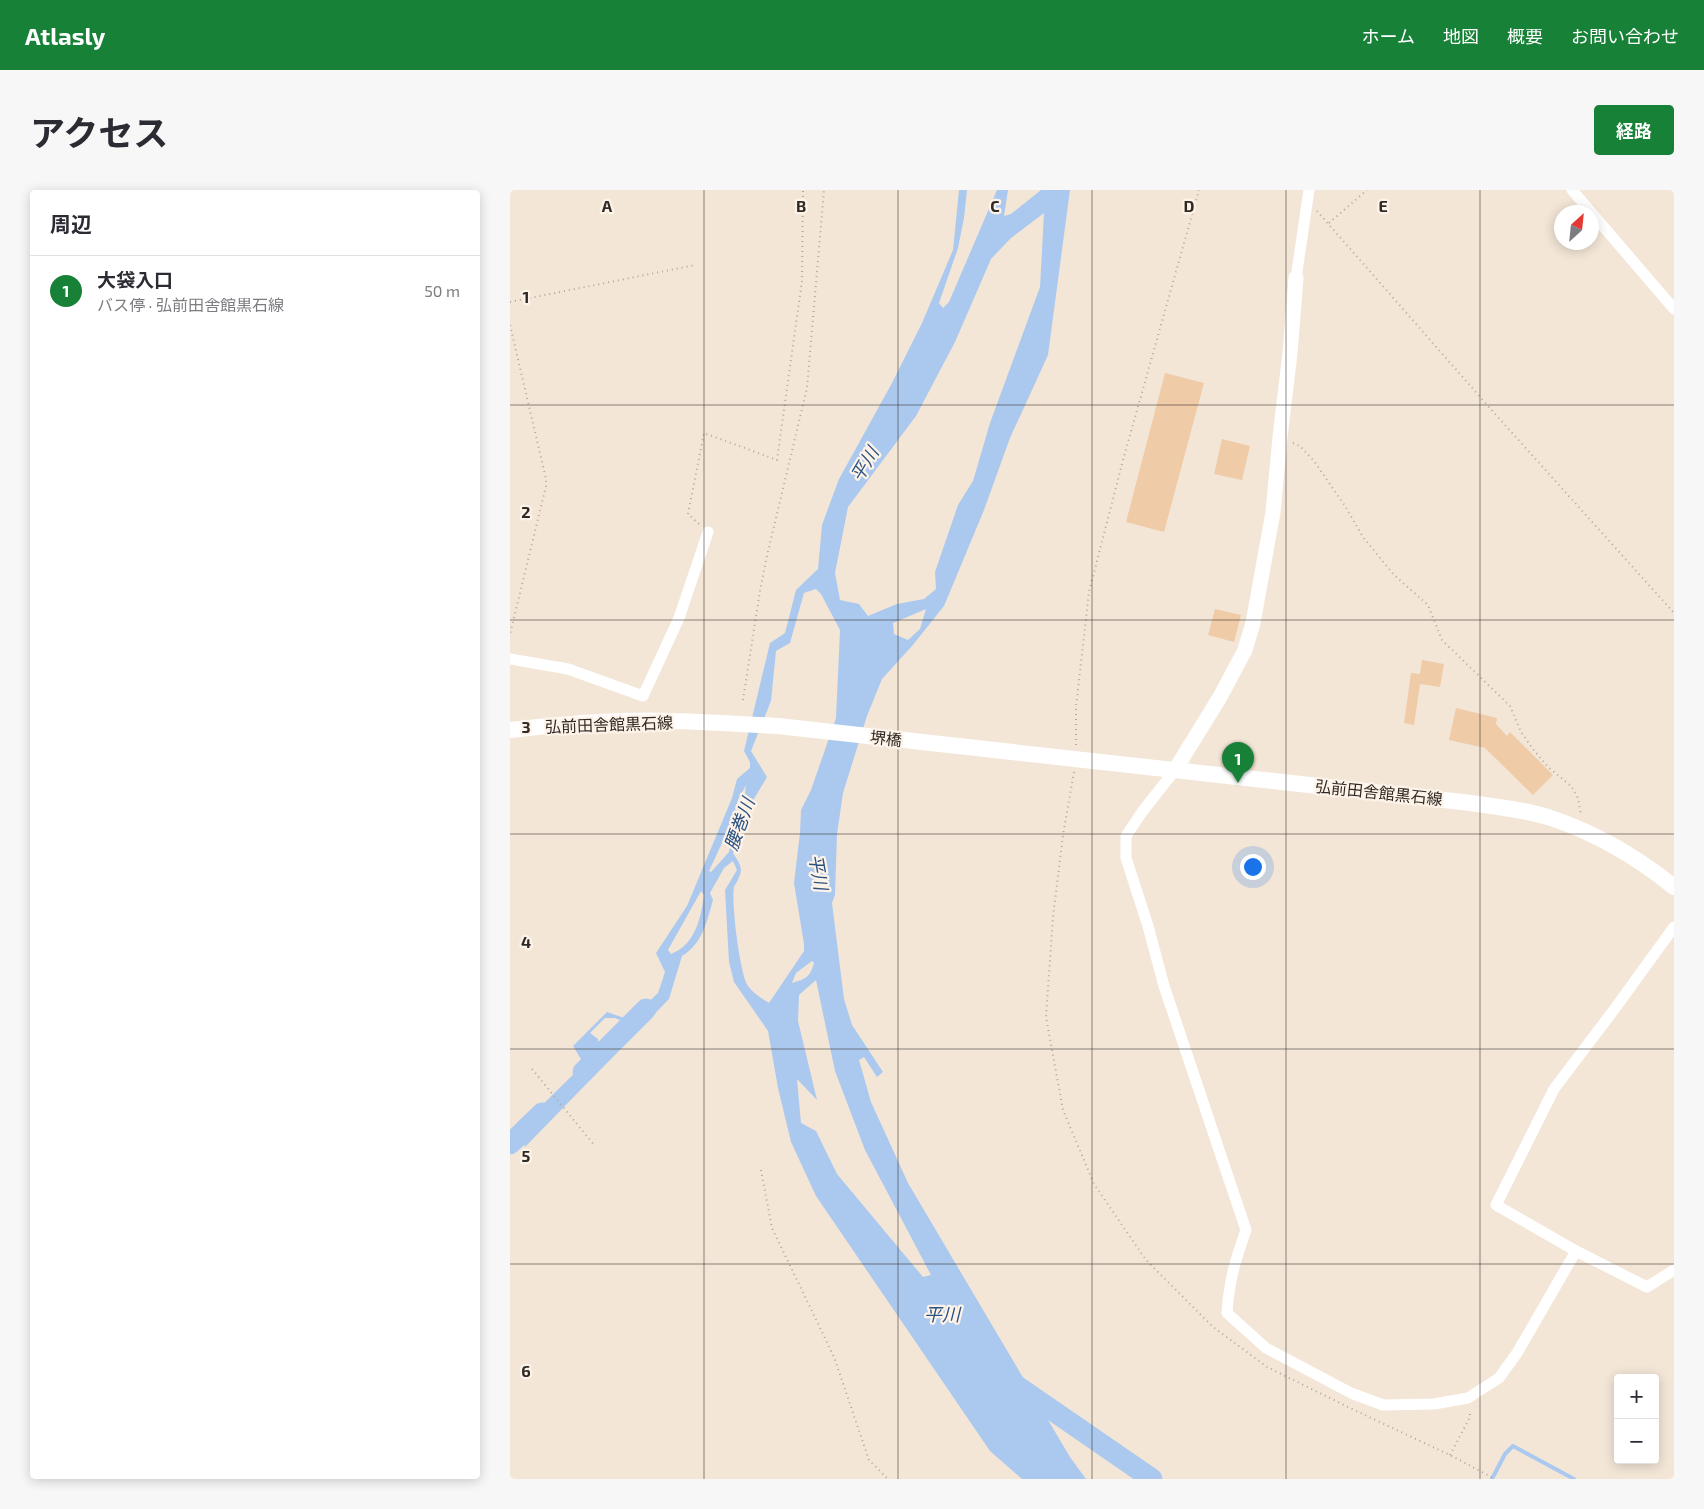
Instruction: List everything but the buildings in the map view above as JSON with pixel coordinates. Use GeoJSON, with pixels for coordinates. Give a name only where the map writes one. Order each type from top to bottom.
{"type":"FeatureCollection","features":[{"type":"Feature","properties":{"kind":"main road","name":"弘前田舎館黒石線"},"geometry":{"type":"LineString","coordinates":[[510,730],[549,725],[633,721],[707,722]]}},
{"type":"Feature","properties":{"kind":"main road","name":"堺橋"},"geometry":{"type":"LineString","coordinates":[[707,722],[778,726],[1070,758]]}},
{"type":"Feature","properties":{"kind":"main road","name":"弘前田舎館黒石線"},"geometry":{"type":"LineString","coordinates":[[1070,758],[1240,776],[1518,810],[1554,820],[1603,841],[1648,866],[1674,887]]}},
{"type":"Feature","properties":{"kind":"street"},"geometry":{"type":"LineString","coordinates":[[1572,190],[1674,309]]}},
{"type":"Feature","properties":{"kind":"street"},"geometry":{"type":"LineString","coordinates":[[1308,195],[1296,278],[1273,512],[1253,623],[1245,650],[1220,697],[1175,770],[1126,836],[1126,858],[1148,926],[1164,986],[1246,1230],[1234,1263],[1227,1313],[1266,1348],[1351,1393],[1383,1405],[1434,1404],[1468,1398],[1499,1378],[1517,1353],[1576,1251]]}},
{"type":"Feature","properties":{"kind":"street"},"geometry":{"type":"LineString","coordinates":[[510,659],[568,669],[643,696],[679,618],[708,532]]}},
{"type":"Feature","properties":{"kind":"street"},"geometry":{"type":"LineString","coordinates":[[1674,927],[1554,1089],[1496,1205],[1576,1251],[1647,1287],[1674,1270]]}},
{"type":"Feature","properties":{"kind":"path"},"geometry":{"type":"LineString","coordinates":[[708,532],[688,514],[704,433],[778,460],[802,281],[803,190]]}},
{"type":"Feature","properties":{"kind":"path"},"geometry":{"type":"LineString","coordinates":[[743,700],[761,583],[807,388],[824,190]]}},
{"type":"Feature","properties":{"kind":"path"},"geometry":{"type":"LineString","coordinates":[[1199,190],[1123,460],[1089,592],[1056,889],[1046,1017],[1063,1110],[1094,1184],[1146,1260],[1213,1327],[1267,1367],[1450,1455],[1495,1479]]}},
{"type":"Feature","properties":{"kind":"path"},"geometry":{"type":"LineString","coordinates":[[1328,224],[1367,190]]}},
{"type":"Feature","properties":{"kind":"path"},"geometry":{"type":"LineString","coordinates":[[1308,195],[1328,224],[1674,613]]}},
{"type":"Feature","properties":{"kind":"path"},"geometry":{"type":"LineString","coordinates":[[510,302],[695,265]]}},
{"type":"Feature","properties":{"kind":"path"},"geometry":{"type":"LineString","coordinates":[[510,325],[546,479],[546,486],[510,634]]}},
{"type":"Feature","properties":{"kind":"path"},"geometry":{"type":"LineString","coordinates":[[1280,436],[1300,446],[1314,461],[1346,506],[1363,537],[1394,574],[1428,605],[1442,640],[1510,706],[1521,732],[1533,749],[1548,767],[1571,786],[1578,798],[1582,832]]}},
{"type":"Feature","properties":{"kind":"path"},"geometry":{"type":"LineString","coordinates":[[532,1069],[595,1146]]}},
{"type":"Feature","properties":{"kind":"path"},"geometry":{"type":"LineString","coordinates":[[761,1170],[772,1228],[834,1357],[869,1460],[888,1479]]}},
{"type":"Feature","properties":{"kind":"path"},"geometry":{"type":"LineString","coordinates":[[1450,1455],[1470,1417],[1468,1398]]}},
{"type":"Feature","properties":{"kind":"water"},"geometry":{"type":"Polygon","coordinates":[[[959,190],[967,190],[958,248],[939,303],[943,308],[949,302],[997,190],[1008,190],[1004,216],[1011,214],[1041,190],[1070,190],[1048,355],[1010,438],[984,510],[944,606],[912,646],[882,679],[867,716],[843,793],[837,834],[835,895],[832,903],[844,999],[852,1025],[883,1072],[877,1077],[864,1057],[859,1060],[871,1102],[908,1183],[1070,1457],[1086,1479],[1022,1479],[990,1451],[816,1196],[791,1142],[778,1088],[768,1031],[734,982],[729,962],[725,890],[737,870],[733,861],[724,868],[710,893],[713,900],[703,932],[689,951],[682,956],[669,999],[525,1147],[517,1122],[532,1115],[584,1064],[573,1046],[607,1012],[630,1020],[658,993],[665,972],[656,953],[687,906],[732,798],[737,779],[750,768],[750,762],[744,751],[770,643],[785,633],[796,590],[818,569],[822,525],[839,479],[892,383],[922,323],[953,250],[959,190]],[[1044,213],[1011,238],[991,259],[955,342],[916,416],[848,507],[835,573],[840,600],[859,604],[868,616],[897,604],[924,599],[936,589],[935,572],[958,505],[973,481],[990,423],[1040,287],[1044,213]],[[816,589],[804,593],[790,643],[776,651],[771,701],[751,751],[767,777],[751,804],[733,853],[740,865],[741,871],[734,887],[733,895],[742,968],[748,986],[769,1003],[804,951],[794,883],[801,810],[811,790],[836,718],[840,630],[821,594],[816,589]],[[926,609],[893,623],[894,634],[908,640],[920,629],[926,609]],[[746,785],[738,800],[730,826],[709,871],[711,872],[729,852],[733,832],[744,802],[746,785]],[[701,891],[668,950],[671,954],[686,944],[695,930],[699,921],[704,895],[701,891]],[[812,961],[796,973],[792,983],[804,979],[809,974],[814,963],[812,961]],[[816,980],[799,995],[798,1021],[817,1100],[797,1079],[801,1123],[816,1131],[837,1174],[923,1277],[931,1275],[865,1150],[835,1071],[816,980]],[[605,1018],[590,1033],[598,1039],[599,1051],[609,1052],[626,1033],[626,1023],[615,1018],[605,1018]]]}},
{"type":"Feature","properties":{"kind":"waterway","name":"腰巻川"},"geometry":{"type":"LineString","coordinates":[[583,1072],[646,1009]]}},
{"type":"Feature","properties":{"kind":"waterway","name":"腰巻川"},"geometry":{"type":"LineString","coordinates":[[510,1144],[542,1113]]}},
{"type":"Feature","properties":{"kind":"waterway","name":"平川"},"geometry":{"type":"LineString","coordinates":[[1014,1384],[1152,1479]]}},
{"type":"Feature","properties":{"kind":"waterway"},"geometry":{"type":"LineString","coordinates":[[1492,1479],[1505,1454],[1513,1446],[1574,1479]]}},
{"type":"Feature","properties":{"kind":"place","name":"大袋入口"},"geometry":{"type":"Point","coordinates":[1238,783]}}]}
